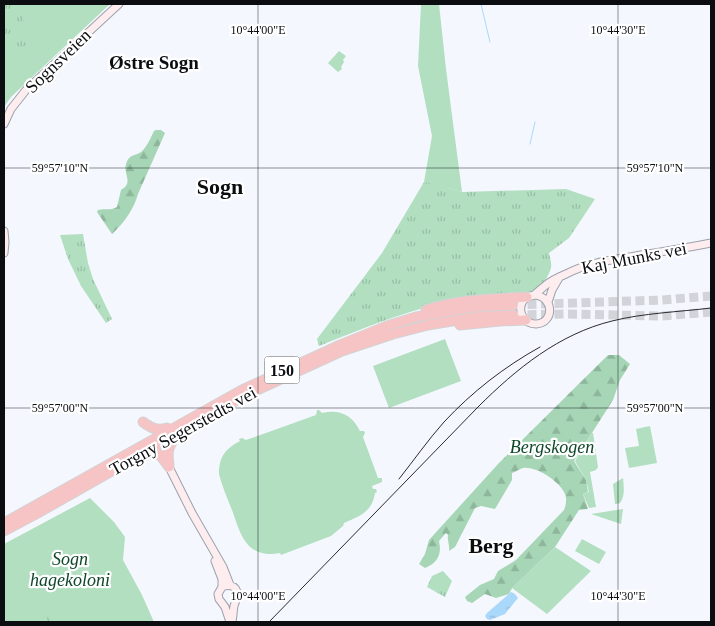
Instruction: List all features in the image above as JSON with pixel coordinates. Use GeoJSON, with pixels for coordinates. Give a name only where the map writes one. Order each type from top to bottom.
{"type":"FeatureCollection","features":[{"type":"Feature","properties":{"kind":"highway"},"geometry":{"type":"LineString","coordinates":[[387,326],[442,305],[530,296]]}},
{"type":"Feature","properties":{"kind":"highway","name":"Torgny Segerstedts vei"},"geometry":{"type":"LineString","coordinates":[[4,531],[242,390],[276,373],[387,326],[416,317],[474,307],[513,305]]}},
{"type":"Feature","properties":{"kind":"highway","name":"Torgny Segerstedts vei"},"geometry":{"type":"LineString","coordinates":[[184,426],[342,351],[374,340],[428,325],[476,317],[513,314]]}},
{"type":"Feature","properties":{"kind":"highway"},"geometry":{"type":"LineString","coordinates":[[374,340],[464,325],[526,320]]}},
{"type":"Feature","properties":{"kind":"highway"},"geometry":{"type":"LineString","coordinates":[[127,458],[143,438],[145,430],[143,422],[151,428],[158,430],[184,426]]}},
{"type":"Feature","properties":{"kind":"highway"},"geometry":{"type":"LineString","coordinates":[[169,467],[168,448],[184,426]]}},
{"type":"Feature","properties":{"kind":"highway"},"geometry":{"type":"LineString","coordinates":[[127,458],[154,453],[160,454],[169,467]]}},
{"type":"Feature","properties":{"kind":"highway","name":"Torgny Segerstedts vei"},"geometry":{"type":"LineString","coordinates":[[4,523],[127,458]]}},
{"type":"Feature","properties":{"kind":"main road","name":"Sognsveien"},"geometry":{"type":"LineString","coordinates":[[4,124],[11,110],[26,90],[119,4]]}},
{"type":"Feature","properties":{"kind":"main road"},"geometry":{"type":"LineString","coordinates":[[4,231],[4,253]]}},
{"type":"Feature","properties":{"kind":"main road","name":"Kaj Munks vei"},"geometry":{"type":"LineString","coordinates":[[530,296],[551,281],[574,270],[604,261],[711,243]]}},
{"type":"Feature","properties":{"kind":"main road","name":"Kaj Munks vei"},"geometry":{"type":"LineString","coordinates":[[526,320],[534,324],[542,322],[548,316],[548,302],[559,278]]}},
{"type":"Feature","properties":{"kind":"main road"},"geometry":{"type":"LineString","coordinates":[[526,320],[522,316],[521,307],[523,302],[530,296],[541,296],[548,302]]}},
{"type":"Feature","properties":{"kind":"main road"},"geometry":{"type":"LineString","coordinates":[[169,467],[223,567],[230,585],[237,592],[231,622]]}},
{"type":"Feature","properties":{"kind":"main road"},"geometry":{"type":"LineString","coordinates":[[201,529],[220,572],[222,587],[218,594],[219,599],[223,603],[231,622]]}},
{"type":"Feature","properties":{"kind":"main road"},"geometry":{"type":"LineString","coordinates":[[222,587],[230,585]]}},
{"type":"Feature","properties":{"kind":"main road"},"geometry":{"type":"LineString","coordinates":[[223,603],[228,604],[235,601]]}},
{"type":"Feature","properties":{"kind":"green space"},"geometry":{"type":"Polygon","coordinates":[[[4,4],[110,4],[11,97],[4,107],[4,4]]]}},
{"type":"Feature","properties":{"kind":"green space"},"geometry":{"type":"Polygon","coordinates":[[[4,4],[20,4],[23,8],[24,34],[29,40],[28,48],[33,53],[19,67],[16,64],[10,64],[11,52],[4,52],[4,4]]]}},
{"type":"Feature","properties":{"kind":"green space"},"geometry":{"type":"Polygon","coordinates":[[[421,4],[439,4],[462,192],[424,182],[432,136],[418,66],[421,4]]]}},
{"type":"Feature","properties":{"kind":"green space"},"geometry":{"type":"Polygon","coordinates":[[[339,51],[346,56],[343,60],[342,69],[338,72],[328,63],[339,51]]]}},
{"type":"Feature","properties":{"kind":"green space"},"geometry":{"type":"Polygon","coordinates":[[[156,130],[161,130],[165,133],[134,205],[112,234],[97,212],[98,210],[117,207],[121,190],[128,181],[125,168],[127,161],[130,157],[143,150],[156,130]]]}},
{"type":"Feature","properties":{"kind":"green space"},"geometry":{"type":"Polygon","coordinates":[[[435,174],[446,176],[447,188],[462,192],[566,189],[595,199],[569,238],[549,253],[550,271],[541,286],[536,290],[517,297],[449,302],[416,310],[319,346],[317,339],[382,253],[424,182],[431,183],[435,174]]]}},
{"type":"Feature","properties":{"kind":"green space"},"geometry":{"type":"Polygon","coordinates":[[[83,234],[93,279],[112,319],[106,323],[81,286],[68,259],[60,235],[83,234]]]}},
{"type":"Feature","properties":{"kind":"green space"},"geometry":{"type":"Polygon","coordinates":[[[445,339],[461,381],[389,408],[373,366],[445,339]]]}},
{"type":"Feature","properties":{"kind":"green space","name":"Bergskogen"},"geometry":{"type":"Polygon","coordinates":[[[608,355],[619,355],[630,364],[620,380],[613,400],[574,461],[586,480],[588,492],[583,494],[588,509],[579,510],[555,547],[512,588],[509,594],[496,598],[485,594],[472,603],[467,601],[465,597],[480,585],[494,579],[498,571],[516,560],[564,510],[566,498],[562,489],[541,472],[523,468],[512,473],[512,480],[495,509],[481,506],[475,508],[455,547],[449,551],[448,535],[446,533],[439,541],[440,550],[436,561],[425,568],[419,564],[425,554],[429,540],[499,463],[608,355]]]}},
{"type":"Feature","properties":{"kind":"green space"},"geometry":{"type":"Polygon","coordinates":[[[317,410],[322,413],[334,412],[345,414],[357,425],[360,431],[364,431],[363,437],[378,478],[382,478],[382,482],[372,486],[377,492],[368,509],[344,523],[331,536],[281,555],[280,553],[269,554],[253,549],[242,537],[223,488],[219,474],[222,458],[230,447],[240,441],[239,439],[246,440],[316,415],[317,410]]]}},
{"type":"Feature","properties":{"kind":"green space"},"geometry":{"type":"Polygon","coordinates":[[[650,426],[657,463],[629,468],[625,448],[639,446],[636,429],[650,426]]]}},
{"type":"Feature","properties":{"kind":"green space"},"geometry":{"type":"Polygon","coordinates":[[[592,433],[598,467],[590,472],[596,507],[589,508],[583,494],[589,492],[586,480],[575,461],[592,433]]]}},
{"type":"Feature","properties":{"kind":"green space"},"geometry":{"type":"Polygon","coordinates":[[[623,478],[623,497],[620,503],[615,504],[613,484],[623,478]]]}},
{"type":"Feature","properties":{"kind":"green space","name":"Sogn hagekoloni"},"geometry":{"type":"Polygon","coordinates":[[[90,498],[114,522],[125,537],[123,560],[154,622],[4,622],[4,544],[90,498]]]}},
{"type":"Feature","properties":{"kind":"green space"},"geometry":{"type":"Polygon","coordinates":[[[623,509],[621,524],[591,514],[623,509]]]}},
{"type":"Feature","properties":{"kind":"green space"},"geometry":{"type":"Polygon","coordinates":[[[582,539],[606,552],[599,564],[575,551],[582,539]]]}},
{"type":"Feature","properties":{"kind":"green space"},"geometry":{"type":"Polygon","coordinates":[[[555,547],[591,571],[547,614],[512,588],[555,547]]]}},
{"type":"Feature","properties":{"kind":"green space"},"geometry":{"type":"Polygon","coordinates":[[[443,571],[452,581],[445,597],[427,587],[432,576],[443,571]]]}},
{"type":"Feature","properties":{"kind":"green space"},"geometry":{"type":"Polygon","coordinates":[[[43,607],[51,622],[39,622],[37,618],[33,620],[30,614],[43,607]]]}},
{"type":"Feature","properties":{"kind":"water"},"geometry":{"type":"Polygon","coordinates":[[[511,592],[518,598],[505,614],[490,620],[487,619],[485,616],[487,613],[511,592]]]}},
{"type":"Feature","properties":{"kind":"waterway"},"geometry":{"type":"LineString","coordinates":[[481,4],[490,42]]}},
{"type":"Feature","properties":{"kind":"waterway"},"geometry":{"type":"LineString","coordinates":[[530,144],[535,122]]}},
{"type":"Feature","properties":{"kind":"tunnel"},"geometry":{"type":"LineString","coordinates":[[514,305],[662,300],[711,296]]}},
{"type":"Feature","properties":{"kind":"tunnel"},"geometry":{"type":"LineString","coordinates":[[514,315],[662,316],[711,312]]}},
{"type":"Feature","properties":{"kind":"railway"},"geometry":{"type":"LineString","coordinates":[[269,622],[478,407],[508,379],[539,355],[574,335],[612,321],[649,314],[711,308]]}},
{"type":"Feature","properties":{"kind":"railway"},"geometry":{"type":"LineString","coordinates":[[399,479],[438,429],[466,400],[501,372],[540,347]]}},
{"type":"Feature","properties":{"kind":"district","name":"Østre Sogn"},"geometry":{"type":"Point","coordinates":[154,62]}},
{"type":"Feature","properties":{"kind":"district","name":"Sogn"},"geometry":{"type":"Point","coordinates":[220,186]}},
{"type":"Feature","properties":{"kind":"district","name":"Berg"},"geometry":{"type":"Point","coordinates":[491,545]}}]}
